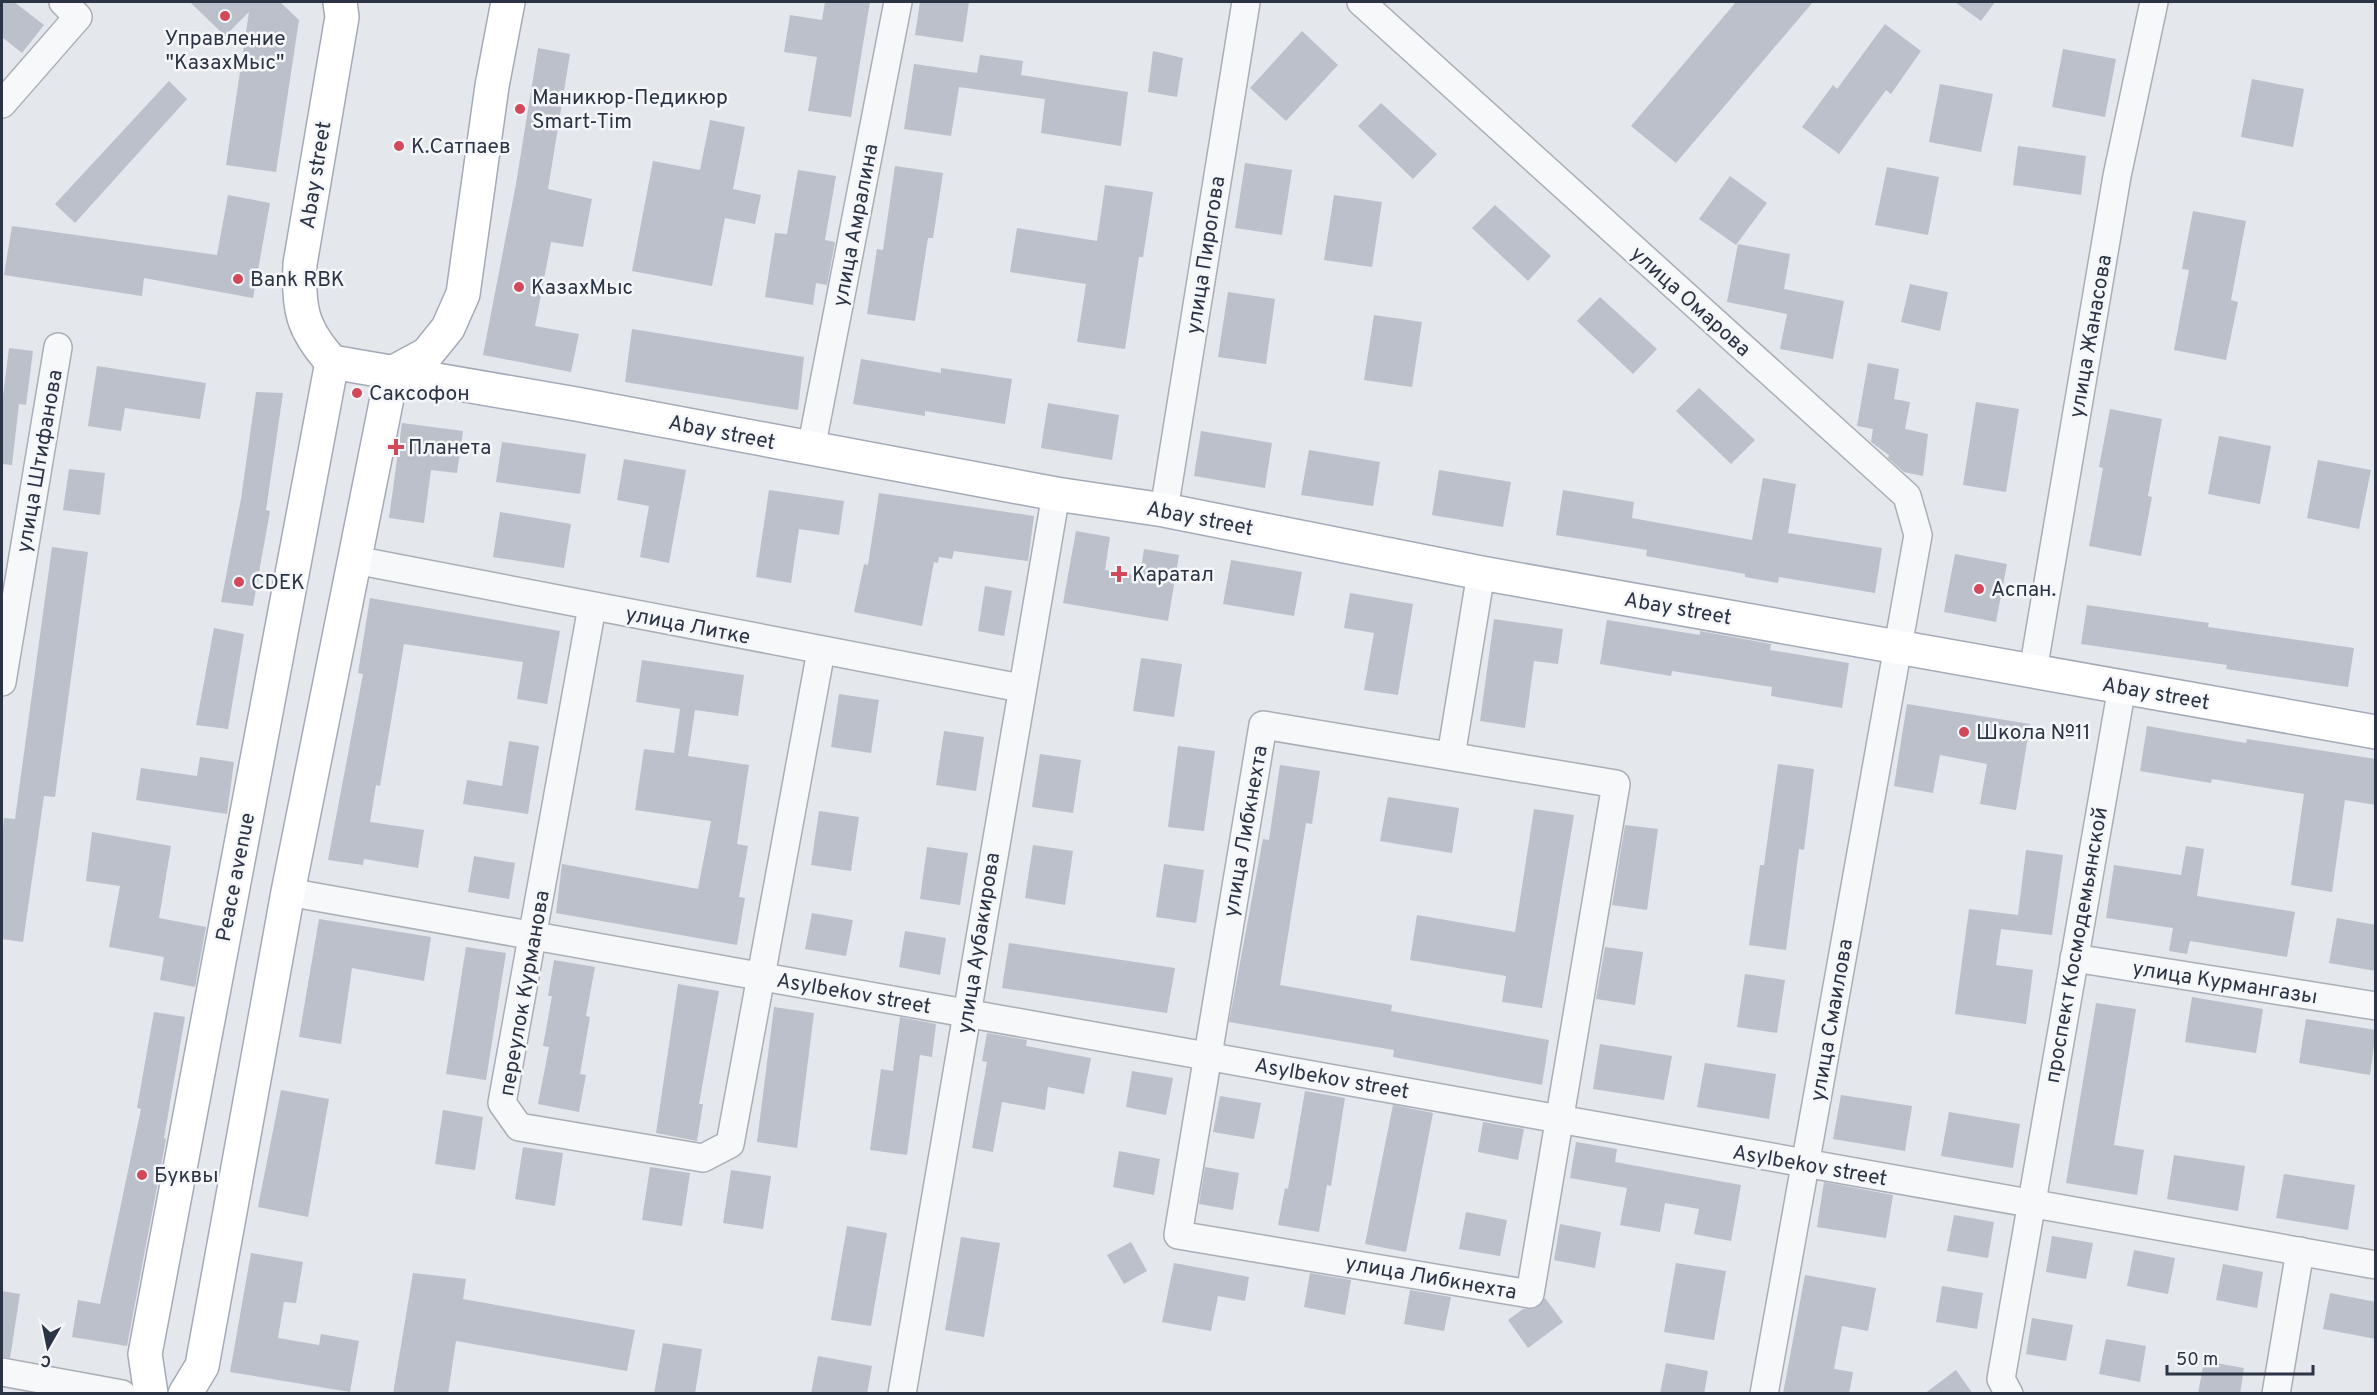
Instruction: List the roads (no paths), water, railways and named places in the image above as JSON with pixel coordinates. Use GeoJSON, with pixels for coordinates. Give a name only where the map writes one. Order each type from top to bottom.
{"type":"FeatureCollection","features":[{"type":"Feature","properties":{"kind":"main road","name":"Abay street"},"geometry":{"type":"LineString","coordinates":[[340,2],[342,17],[300,264],[298,299],[305,324],[315,343],[332,362],[576,404],[1056,494],[1164,510],[1481,573],[2376,732]]}},
{"type":"Feature","properties":{"kind":"main road"},"geometry":{"type":"LineString","coordinates":[[185,1394],[202,1366],[288,892],[392,373],[427,354],[448,328],[463,294],[492,86],[508,2]]}},
{"type":"Feature","properties":{"kind":"main road","name":"Peace avenue"},"geometry":{"type":"LineString","coordinates":[[151,1394],[145,1354],[332,362]]}},
{"type":"Feature","properties":{"kind":"street"},"geometry":{"type":"LineString","coordinates":[[2,104],[78,17],[63,2]]}},
{"type":"Feature","properties":{"kind":"street","name":"улица Амралина"},"geometry":{"type":"LineString","coordinates":[[811,448],[898,2]]}},
{"type":"Feature","properties":{"kind":"street","name":"улица Пирогова"},"geometry":{"type":"LineString","coordinates":[[1164,510],[1246,2]]}},
{"type":"Feature","properties":{"kind":"street","name":"улица Омарова"},"geometry":{"type":"LineString","coordinates":[[1361,2],[1907,496],[1918,535],[1898,647]]}},
{"type":"Feature","properties":{"kind":"street","name":"улица Жанасова"},"geometry":{"type":"LineString","coordinates":[[2033,671],[2117,176],[2154,2]]}},
{"type":"Feature","properties":{"kind":"street","name":"улица Штифанова"},"geometry":{"type":"LineString","coordinates":[[2,682],[58,347]]}},
{"type":"Feature","properties":{"kind":"street","name":"улица Аубакирова"},"geometry":{"type":"LineString","coordinates":[[902,1394],[1056,494]]}},
{"type":"Feature","properties":{"kind":"street","name":"улица Литке"},"geometry":{"type":"LineString","coordinates":[[355,560],[1021,688]]}},
{"type":"Feature","properties":{"kind":"street"},"geometry":{"type":"LineString","coordinates":[[1450,756],[1481,573]]}},
{"type":"Feature","properties":{"kind":"street","name":"переулок Курманова"},"geometry":{"type":"LineString","coordinates":[[592,607],[502,1103],[519,1127],[703,1158],[730,1144],[821,651]]}},
{"type":"Feature","properties":{"kind":"street","name":"улица Смаилова"},"geometry":{"type":"LineString","coordinates":[[1764,1394],[1898,647]]}},
{"type":"Feature","properties":{"kind":"street","name":"проспект Космодемьянской"},"geometry":{"type":"LineString","coordinates":[[2009,1394],[2001,1379],[2122,687]]}},
{"type":"Feature","properties":{"kind":"street","name":"улица Либкнехта"},"geometry":{"type":"LineString","coordinates":[[1263,725],[1450,756],[1616,784],[1530,1294],[1178,1235],[1263,725]]}},
{"type":"Feature","properties":{"kind":"street","name":"Asylbekov street"},"geometry":{"type":"LineString","coordinates":[[288,892],[2376,1265]]}},
{"type":"Feature","properties":{"kind":"street","name":"улица Курмангазы"},"geometry":{"type":"LineString","coordinates":[[2074,958],[2376,1006]]}},
{"type":"Feature","properties":{"kind":"street"},"geometry":{"type":"LineString","coordinates":[[2276,1394],[2300,1251]]}},
{"type":"Feature","properties":{"kind":"street"},"geometry":{"type":"LineString","coordinates":[[2,1372],[122,1394]]}},
{"type":"Feature","properties":{"kind":"place","name":"Управление \"КазахМыс\""},"geometry":{"type":"Point","coordinates":[225,16]}},
{"type":"Feature","properties":{"kind":"place","name":"Маникюр-Педикюр Smart-Tim"},"geometry":{"type":"Point","coordinates":[520,109]}},
{"type":"Feature","properties":{"kind":"place","name":"К.Сатпаев"},"geometry":{"type":"Point","coordinates":[399,146]}},
{"type":"Feature","properties":{"kind":"place","name":"Bank RBK"},"geometry":{"type":"Point","coordinates":[238,279]}},
{"type":"Feature","properties":{"kind":"place","name":"КазахМыс"},"geometry":{"type":"Point","coordinates":[519,287]}},
{"type":"Feature","properties":{"kind":"place","name":"Саксофон"},"geometry":{"type":"Point","coordinates":[357,393]}},
{"type":"Feature","properties":{"kind":"place","name":"Планета"},"geometry":{"type":"Point","coordinates":[396,447]}},
{"type":"Feature","properties":{"kind":"place","name":"Каратал"},"geometry":{"type":"Point","coordinates":[1119,574]}},
{"type":"Feature","properties":{"kind":"place","name":"CDEK"},"geometry":{"type":"Point","coordinates":[239,582]}},
{"type":"Feature","properties":{"kind":"place","name":"Аспан."},"geometry":{"type":"Point","coordinates":[1979,589]}},
{"type":"Feature","properties":{"kind":"place","name":"Школа №11"},"geometry":{"type":"Point","coordinates":[1964,732]}},
{"type":"Feature","properties":{"kind":"place","name":"Буквы"},"geometry":{"type":"Point","coordinates":[142,1175]}}]}
